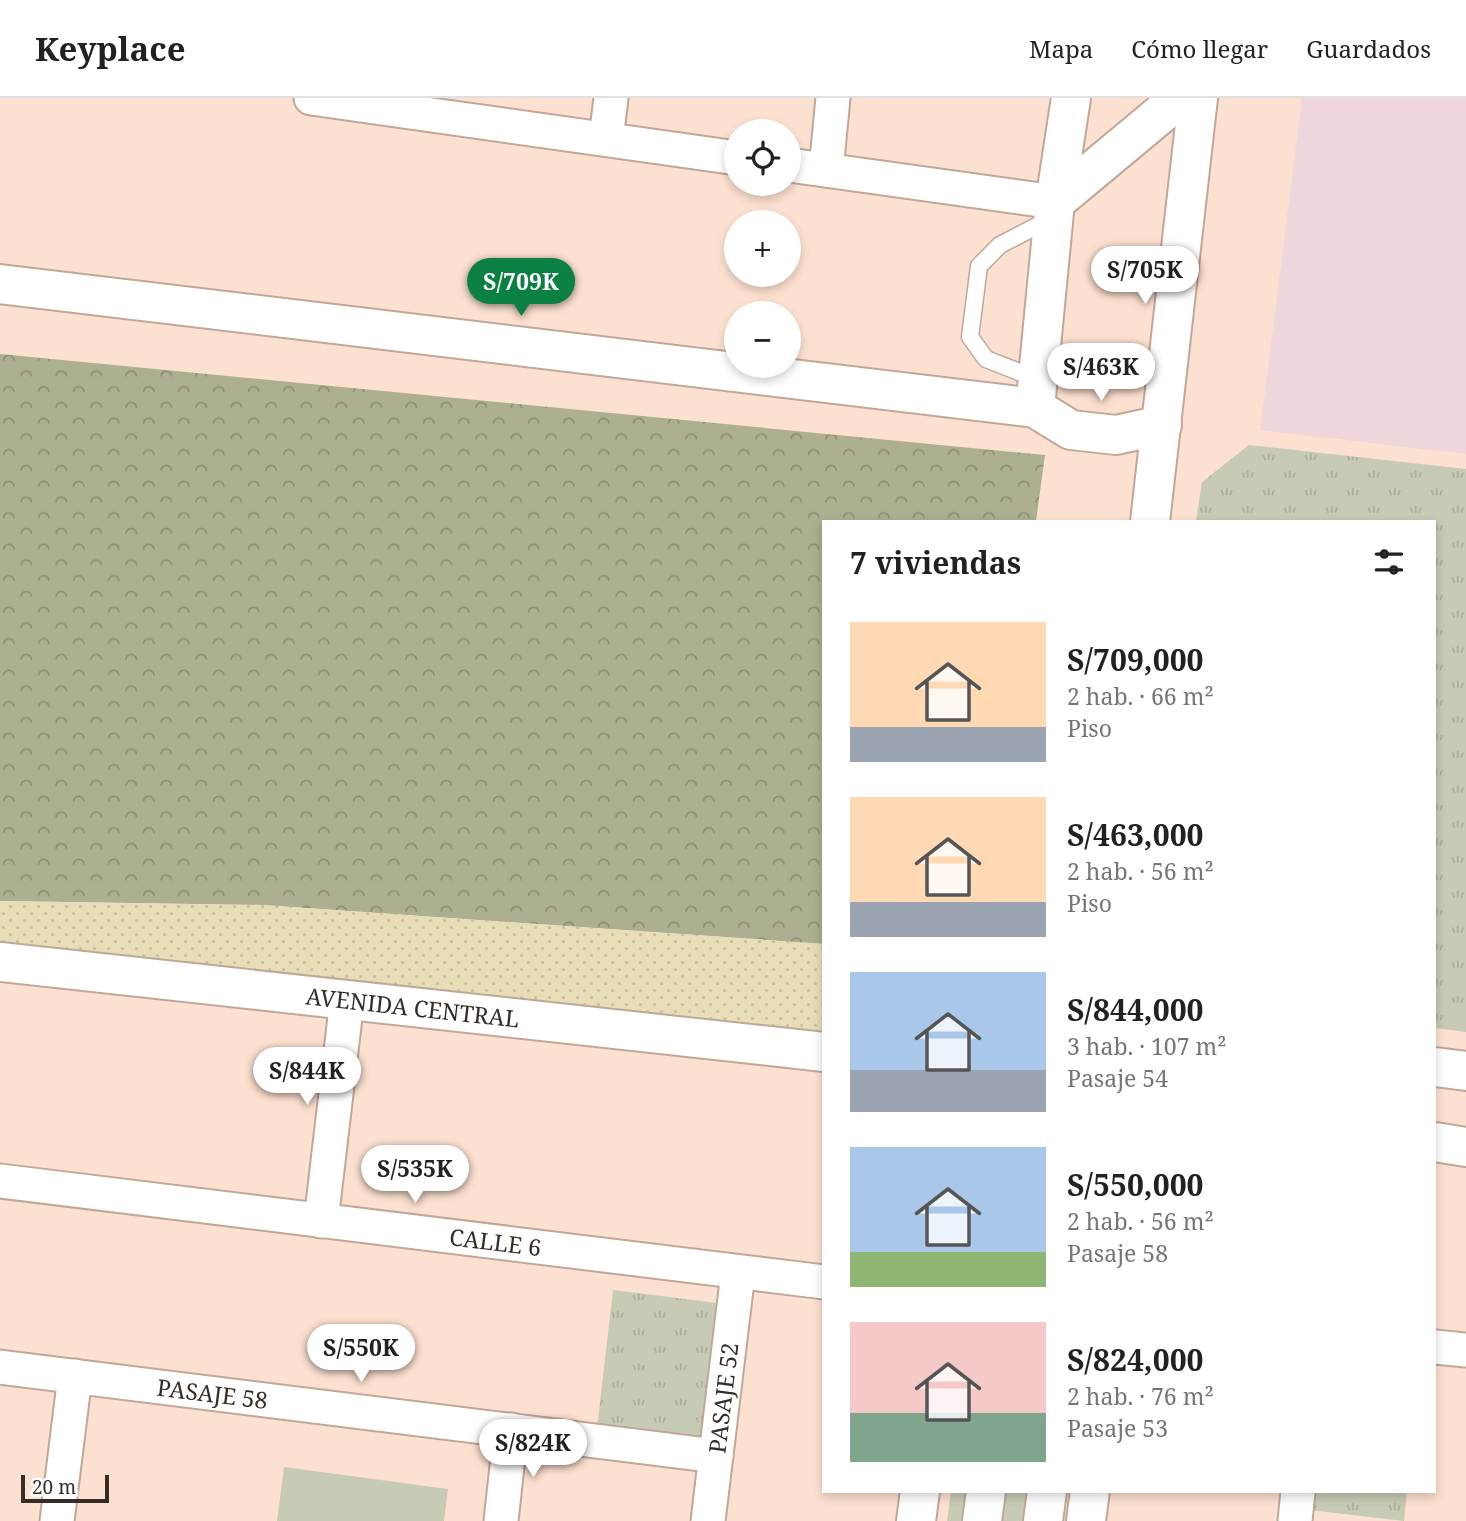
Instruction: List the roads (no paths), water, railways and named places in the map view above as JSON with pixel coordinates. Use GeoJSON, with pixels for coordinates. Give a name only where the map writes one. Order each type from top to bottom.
{"type":"FeatureCollection","features":[{"type":"Feature","properties":{"kind":"main road"},"geometry":{"type":"LineString","coordinates":[[1036,393],[1054,210],[1072,98]]}},
{"type":"Feature","properties":{"kind":"main road"},"geometry":{"type":"LineString","coordinates":[[1054,210],[1180,98]]}},
{"type":"Feature","properties":{"kind":"main road"},"geometry":{"type":"LineString","coordinates":[[1150,520],[1198,98]]}},
{"type":"Feature","properties":{"kind":"main road"},"geometry":{"type":"LineString","coordinates":[[0,284],[1036,393],[1071,430],[1116,435],[1162,425]]}},
{"type":"Feature","properties":{"kind":"main road","name":"AVENIDA CENTRAL"},"geometry":{"type":"LineString","coordinates":[[0,962],[822,1052]]}},
{"type":"Feature","properties":{"kind":"main road"},"geometry":{"type":"LineString","coordinates":[[1436,1067],[1466,1071]]}},
{"type":"Feature","properties":{"kind":"main road"},"geometry":{"type":"LineString","coordinates":[[1436,1142],[1466,1147]]}},
{"type":"Feature","properties":{"kind":"main road"},"geometry":{"type":"LineString","coordinates":[[916,1521],[920,1493]]}},
{"type":"Feature","properties":{"kind":"main road"},"geometry":{"type":"LineString","coordinates":[[982,1521],[986,1493]]}},
{"type":"Feature","properties":{"kind":"main road"},"geometry":{"type":"LineString","coordinates":[[1043,1521],[1047,1493]]}},
{"type":"Feature","properties":{"kind":"main road"},"geometry":{"type":"LineString","coordinates":[[1086,1521],[1090,1493]]}},
{"type":"Feature","properties":{"kind":"street"},"geometry":{"type":"LineString","coordinates":[[311,98],[461,108],[606,139],[724,156]]}},
{"type":"Feature","properties":{"kind":"street"},"geometry":{"type":"LineString","coordinates":[[606,139],[611,98]]}},
{"type":"Feature","properties":{"kind":"street"},"geometry":{"type":"LineString","coordinates":[[826,170],[833,98]]}},
{"type":"Feature","properties":{"kind":"street"},"geometry":{"type":"LineString","coordinates":[[801,167],[1054,210]]}},
{"type":"Feature","properties":{"kind":"street"},"geometry":{"type":"LineString","coordinates":[[321,1221],[348,1000]]}},
{"type":"Feature","properties":{"kind":"street","name":"CALLE 6"},"geometry":{"type":"LineString","coordinates":[[0,1181],[822,1282]]}},
{"type":"Feature","properties":{"kind":"street","name":"PASAJE 52"},"geometry":{"type":"LineString","coordinates":[[708,1521],[738,1273]]}},
{"type":"Feature","properties":{"kind":"street"},"geometry":{"type":"LineString","coordinates":[[1436,1346],[1466,1350]]}},
{"type":"Feature","properties":{"kind":"street","name":"PASAJE 58"},"geometry":{"type":"LineString","coordinates":[[0,1367],[716,1456]]}},
{"type":"Feature","properties":{"kind":"street"},"geometry":{"type":"LineString","coordinates":[[57,1521],[75,1376]]}},
{"type":"Feature","properties":{"kind":"street"},"geometry":{"type":"LineString","coordinates":[[500,1521],[511,1430]]}},
{"type":"Feature","properties":{"kind":"street"},"geometry":{"type":"LineString","coordinates":[[1294,1521],[1298,1493]]}},
{"type":"Feature","properties":{"kind":"lane"},"geometry":{"type":"LineString","coordinates":[[1036,393],[986,359],[970,337],[979,265],[1000,245],[1054,210]]}}]}
